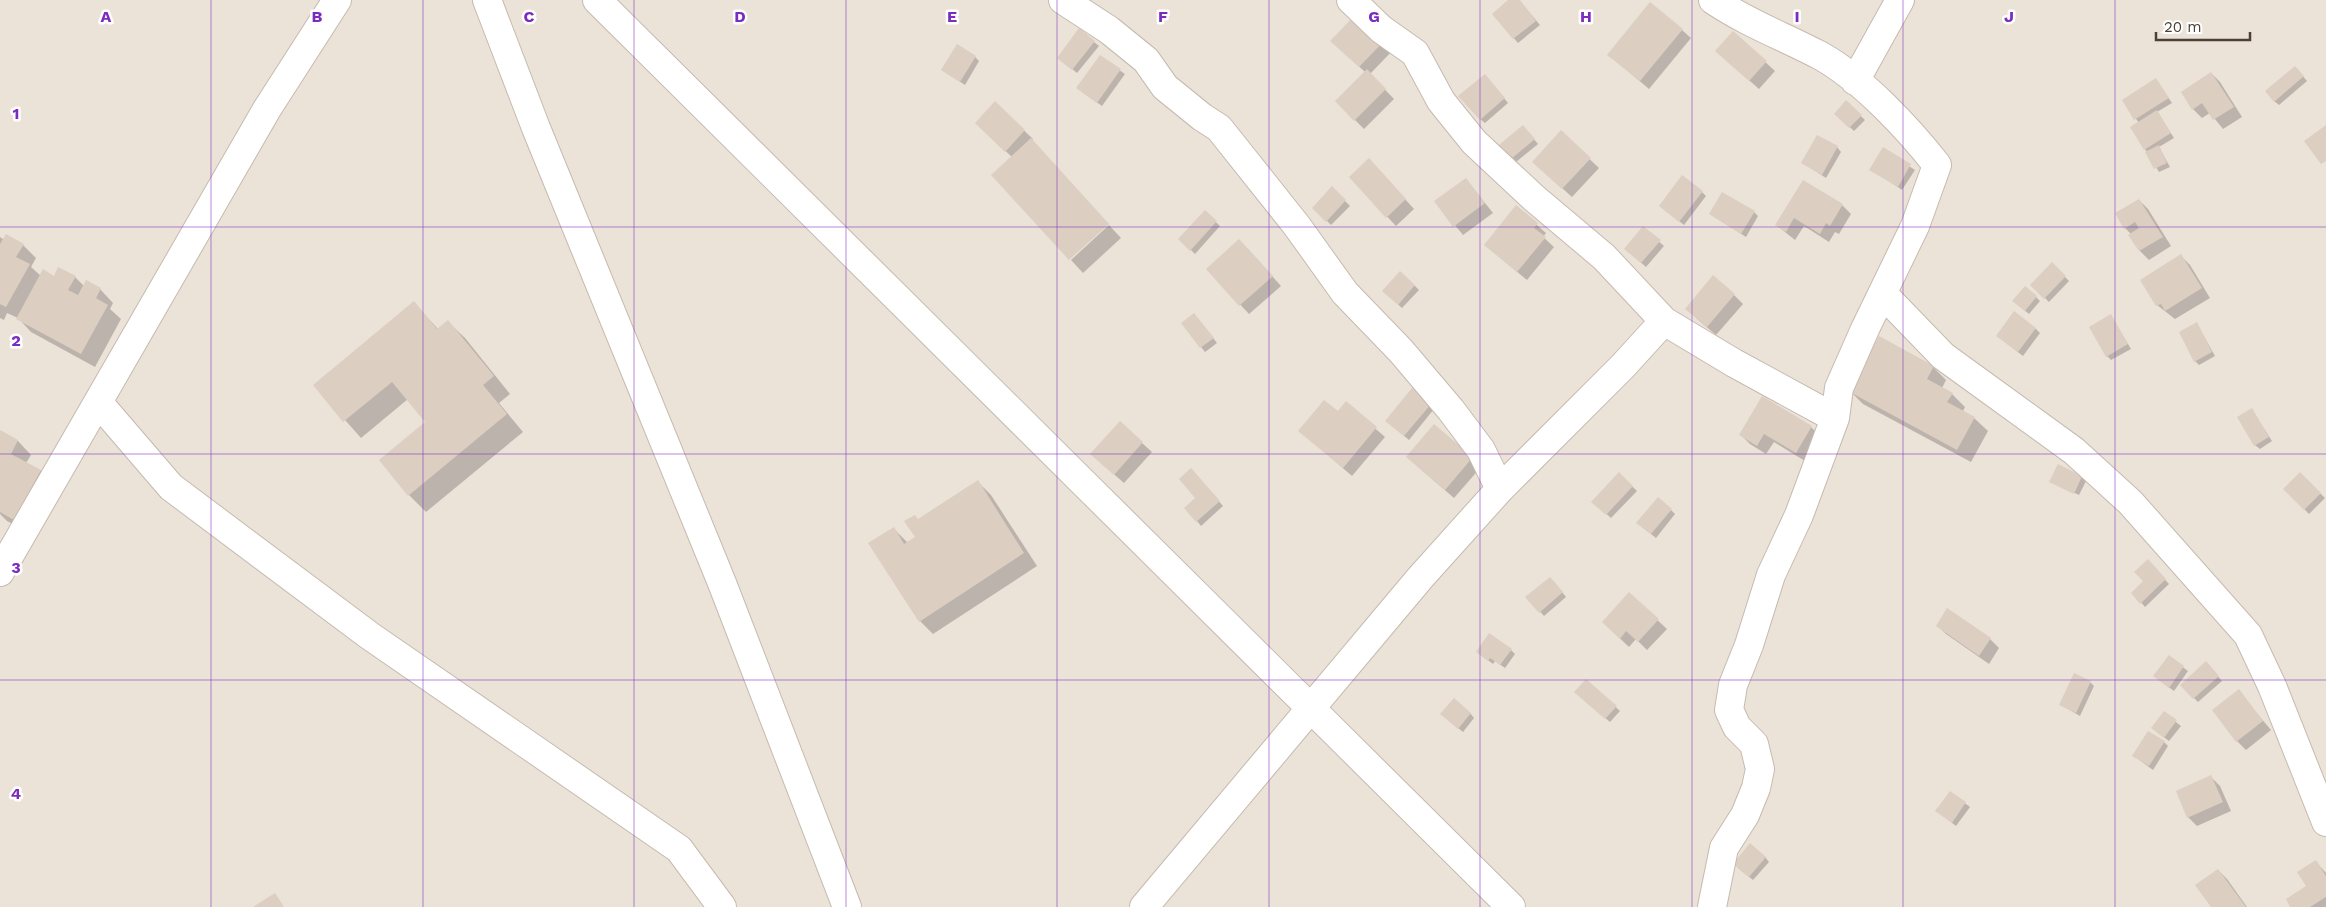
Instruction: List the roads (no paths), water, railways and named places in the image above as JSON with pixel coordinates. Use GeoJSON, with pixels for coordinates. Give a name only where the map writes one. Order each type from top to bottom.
{"type":"FeatureCollection","features":[{"type":"Feature","properties":{"kind":"street"},"geometry":{"type":"LineString","coordinates":[[0,572],[267,109],[337,0]]}},
{"type":"Feature","properties":{"kind":"street"},"geometry":{"type":"LineString","coordinates":[[487,0],[540,138],[722,583],[848,907]]}},
{"type":"Feature","properties":{"kind":"street"},"geometry":{"type":"LineString","coordinates":[[597,0],[1511,907]]}},
{"type":"Feature","properties":{"kind":"street"},"geometry":{"type":"LineString","coordinates":[[1064,0],[1109,30],[1146,60],[1166,87],[1218,128],[1297,226],[1345,293],[1400,351],[1451,410],[1481,450],[1500,489]]}},
{"type":"Feature","properties":{"kind":"street"},"geometry":{"type":"LineString","coordinates":[[1351,0],[1381,29],[1415,53],[1441,100],[1474,142],[1534,198],[1604,257],[1664,321],[1734,363],[1835,418]]}},
{"type":"Feature","properties":{"kind":"street"},"geometry":{"type":"LineString","coordinates":[[1712,907],[1724,848],[1745,815],[1756,788],[1760,769],[1754,744],[1737,727],[1729,710],[1733,685],[1749,645],[1772,575],[1799,515],[1835,418],[1839,388],[1864,329],[1915,226],[1937,165],[1914,136],[1855,81],[1822,57],[1766,30],[1713,0]]}},
{"type":"Feature","properties":{"kind":"street"},"geometry":{"type":"LineString","coordinates":[[1855,81],[1900,0]]}},
{"type":"Feature","properties":{"kind":"street"},"geometry":{"type":"LineString","coordinates":[[1883,294],[1944,356],[2074,451],[2109,483],[2136,509],[2248,635],[2272,686],[2326,822]]}},
{"type":"Feature","properties":{"kind":"street"},"geometry":{"type":"LineString","coordinates":[[1144,907],[1402,598],[1500,489],[1623,366],[1664,321]]}},
{"type":"Feature","properties":{"kind":"street"},"geometry":{"type":"LineString","coordinates":[[98,402],[171,487],[370,636],[679,849],[722,907]]}}]}
